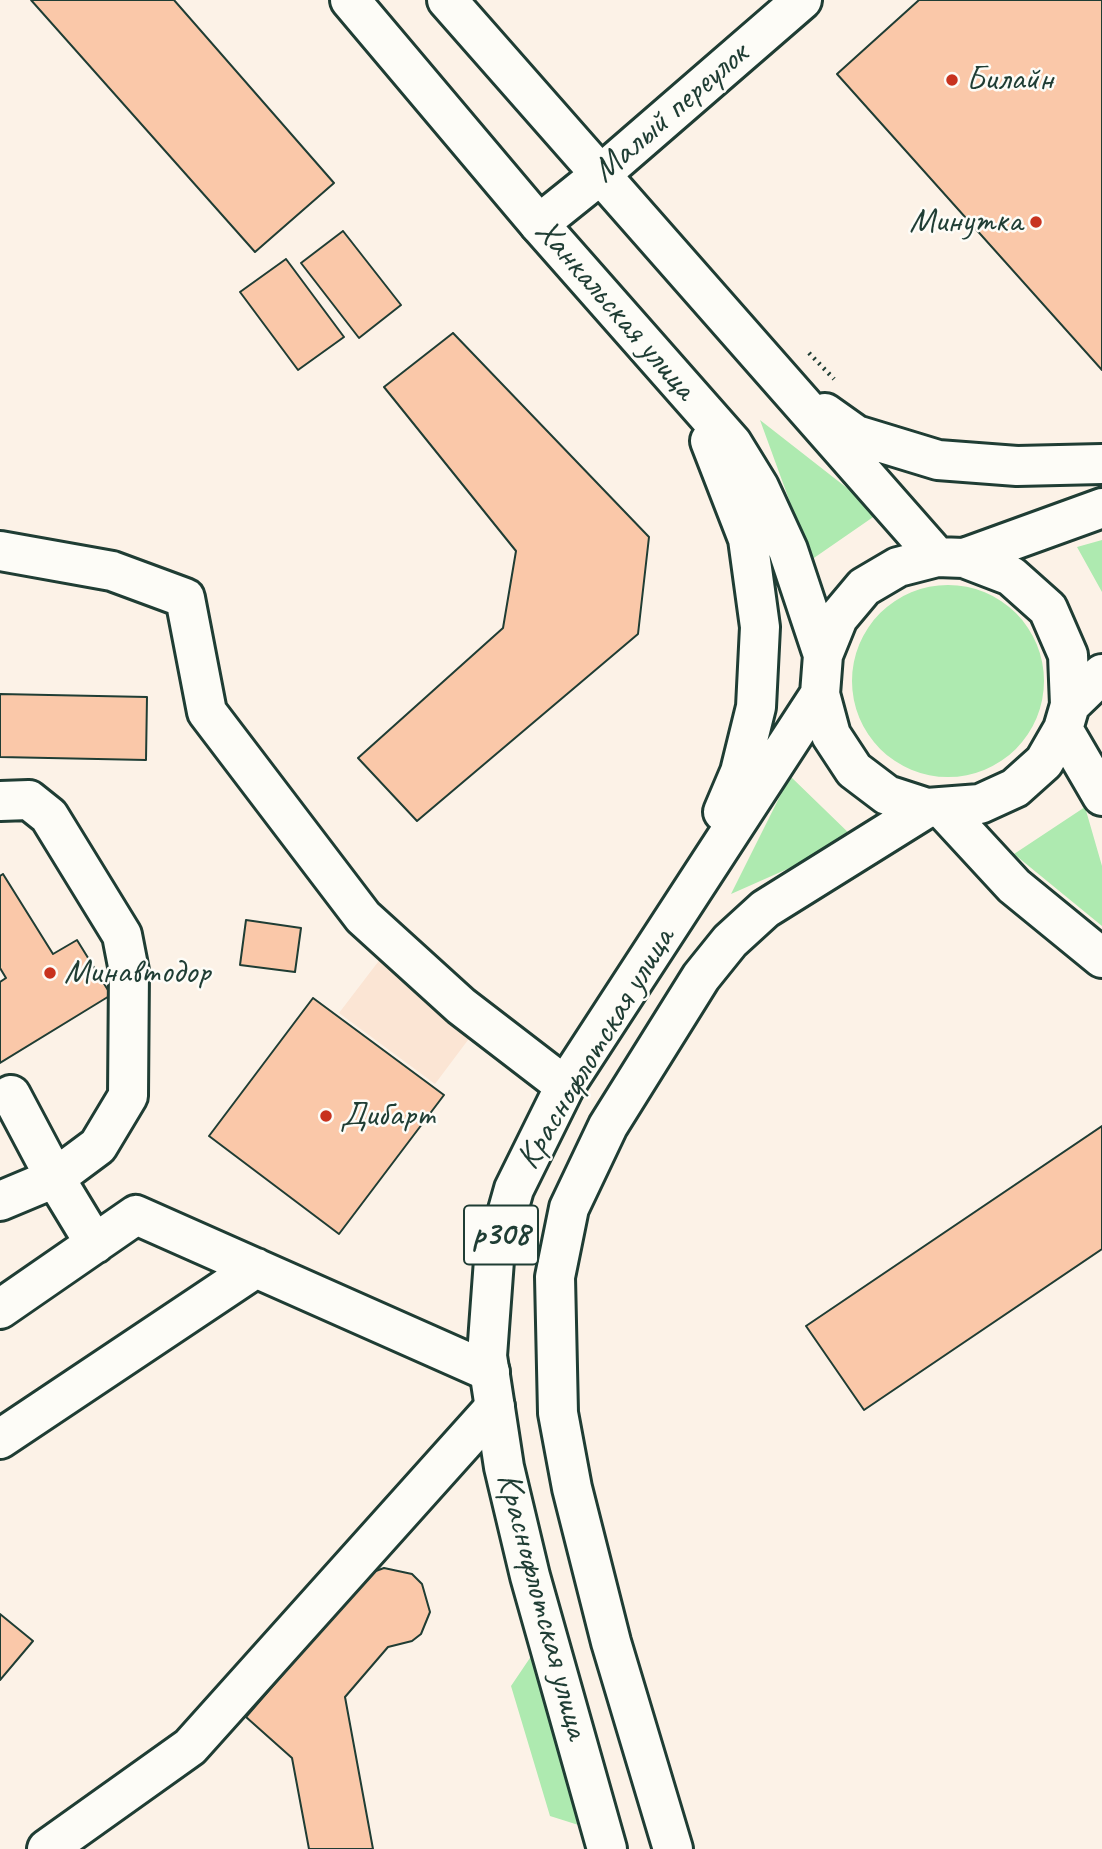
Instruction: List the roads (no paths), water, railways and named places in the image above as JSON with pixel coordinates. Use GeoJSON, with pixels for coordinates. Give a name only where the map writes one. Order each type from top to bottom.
{"type":"FeatureCollection","features":[{"type":"Feature","properties":{"kind":"main road","name":"Ханкальская улица"},"geometry":{"type":"LineString","coordinates":[[350,0],[539,223],[732,443],[759,487],[788,550],[823,655]]}},
{"type":"Feature","properties":{"kind":"main road"},"geometry":{"type":"LineString","coordinates":[[447,0],[738,334],[951,558],[1011,576],[1048,609],[1068,655],[1066,717],[1102,796]]}},
{"type":"Feature","properties":{"kind":"main road","name":"Малый переулок"},"geometry":{"type":"LineString","coordinates":[[539,223],[600,175],[802,0]]}},
{"type":"Feature","properties":{"kind":"main road"},"geometry":{"type":"LineString","coordinates":[[787,386],[856,435],[938,460],[1017,466],[1102,464]]}},
{"type":"Feature","properties":{"kind":"main road"},"geometry":{"type":"LineString","coordinates":[[687,898],[740,772],[756,707],[760,627],[748,539],[696,403]]}},
{"type":"Feature","properties":{"kind":"main road"},"geometry":{"type":"LineString","coordinates":[[1102,508],[951,558],[898,567],[864,587],[838,618],[823,655],[820,694],[831,735],[854,769],[887,795],[935,808],[980,804],[1015,788],[1044,762],[1066,717],[1102,674]]}},
{"type":"Feature","properties":{"kind":"main road"},"geometry":{"type":"LineString","coordinates":[[0,551],[112,571],[186,598],[208,712],[363,917],[461,1006],[565,1087]]}},
{"type":"Feature","properties":{"kind":"main road","name":"Краснофлотская улица"},"geometry":{"type":"LineString","coordinates":[[607,1849],[530,1576],[504,1467],[487,1356],[494,1260],[514,1189],[565,1087],[820,694]]}},
{"type":"Feature","properties":{"kind":"main road"},"geometry":{"type":"LineString","coordinates":[[0,800],[29,800],[49,816],[122,935],[129,971],[128,1096],[98,1146],[55,1178],[0,1201]]}},
{"type":"Feature","properties":{"kind":"main road"},"geometry":{"type":"LineString","coordinates":[[935,808],[1014,886],[1102,958]]}},
{"type":"Feature","properties":{"kind":"main road"},"geometry":{"type":"LineString","coordinates":[[673,1849],[611,1642],[572,1488],[558,1413],[555,1278],[569,1208],[608,1126],[701,977],[730,941],[765,909],[935,808]]}},
{"type":"Feature","properties":{"kind":"main road"},"geometry":{"type":"LineString","coordinates":[[12,1095],[55,1178],[95,1244]]}},
{"type":"Feature","properties":{"kind":"main road"},"geometry":{"type":"LineString","coordinates":[[0,1310],[136,1215],[256,1268],[492,1390],[190,1747],[47,1849]]}},
{"type":"Feature","properties":{"kind":"main road"},"geometry":{"type":"LineString","coordinates":[[0,1439],[256,1268]]}},
{"type":"Feature","properties":{"kind":"place","name":"Билайн"},"geometry":{"type":"Point","coordinates":[952,80]}},
{"type":"Feature","properties":{"kind":"place","name":"Минутка"},"geometry":{"type":"Point","coordinates":[1036,222]}},
{"type":"Feature","properties":{"kind":"place","name":"Минавтодор"},"geometry":{"type":"Point","coordinates":[50,973]}},
{"type":"Feature","properties":{"kind":"place","name":"Дибарт"},"geometry":{"type":"Point","coordinates":[326,1116]}}]}
